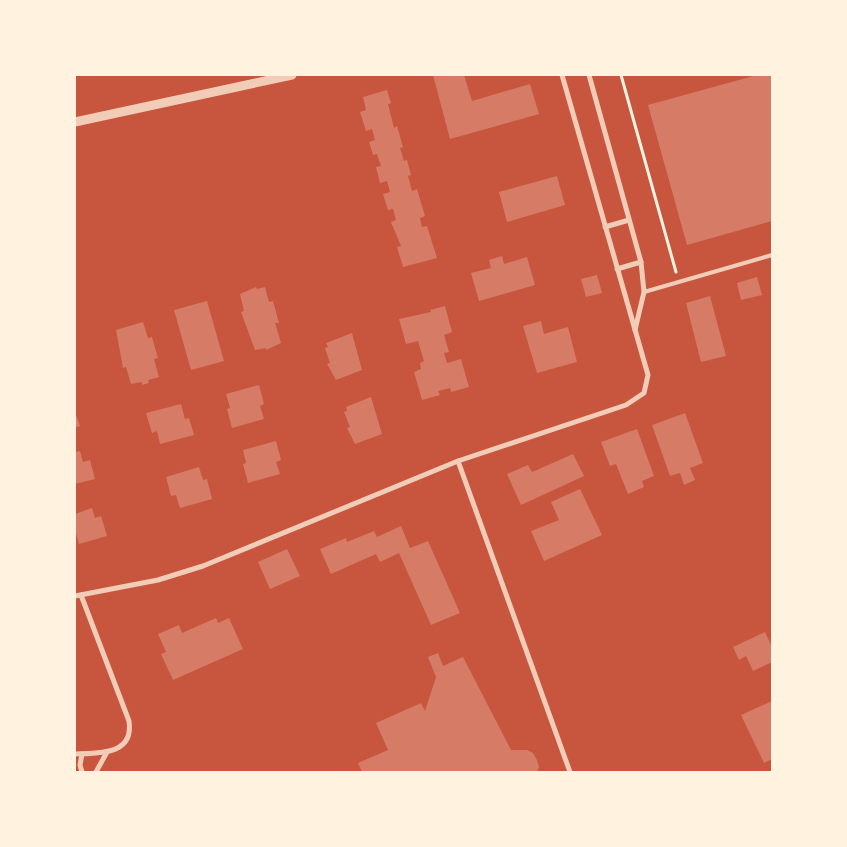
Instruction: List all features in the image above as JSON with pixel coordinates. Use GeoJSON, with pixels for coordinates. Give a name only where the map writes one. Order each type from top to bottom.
{"type":"FeatureCollection","features":[{"type":"Feature","properties":{"kind":"street"},"geometry":{"type":"LineString","coordinates":[[75,122],[292,75]]}},
{"type":"Feature","properties":{"kind":"street"},"geometry":{"type":"LineString","coordinates":[[75,754],[108,752],[127,741],[131,734],[129,721],[78,596],[158,580],[203,566],[458,461],[626,405],[644,393],[648,384],[648,375],[562,75]]}},
{"type":"Feature","properties":{"kind":"street"},"geometry":{"type":"LineString","coordinates":[[589,75],[641,262],[644,292],[635,331]]}},
{"type":"Feature","properties":{"kind":"street"},"geometry":{"type":"LineString","coordinates":[[605,227],[629,220]]}},
{"type":"Feature","properties":{"kind":"street"},"geometry":{"type":"LineString","coordinates":[[617,268],[641,262]]}},
{"type":"Feature","properties":{"kind":"street"},"geometry":{"type":"LineString","coordinates":[[458,461],[570,772]]}},
{"type":"Feature","properties":{"kind":"street"},"geometry":{"type":"LineString","coordinates":[[96,772],[108,752]]}},
{"type":"Feature","properties":{"kind":"street"},"geometry":{"type":"LineString","coordinates":[[82,754],[80,765],[82,772]]}},
{"type":"Feature","properties":{"kind":"lane"},"geometry":{"type":"LineString","coordinates":[[644,292],[772,255]]}},
{"type":"Feature","properties":{"kind":"path"},"geometry":{"type":"LineString","coordinates":[[621,75],[679,282]]}},
{"type":"Feature","properties":{"kind":"building"},"geometry":{"type":"Polygon","coordinates":[[[433,75],[464,75],[472,101],[530,84],[539,114],[450,139],[433,75]]]}},
{"type":"Feature","properties":{"kind":"building"},"geometry":{"type":"Polygon","coordinates":[[[757,75],[772,75],[772,221],[687,245],[648,105],[757,75]]]}},
{"type":"Feature","properties":{"kind":"building"},"geometry":{"type":"Polygon","coordinates":[[[387,90],[391,103],[388,104],[394,128],[397,126],[403,147],[400,148],[404,161],[407,160],[411,175],[408,176],[412,191],[417,189],[425,216],[420,218],[422,227],[427,226],[437,258],[403,267],[397,247],[401,246],[391,222],[396,220],[393,209],[388,210],[383,194],[390,192],[387,181],[380,183],[376,167],[381,166],[377,154],[373,155],[369,142],[375,140],[372,129],[366,131],[360,112],[366,110],[363,97],[387,90]]]}},
{"type":"Feature","properties":{"kind":"building"},"geometry":{"type":"Polygon","coordinates":[[[557,176],[565,205],[507,222],[499,192],[557,176]]]}},
{"type":"Feature","properties":{"kind":"building"},"geometry":{"type":"Polygon","coordinates":[[[502,256],[504,264],[527,257],[535,285],[479,301],[471,273],[491,268],[489,260],[502,256]]]}},
{"type":"Feature","properties":{"kind":"building"},"geometry":{"type":"Polygon","coordinates":[[[597,275],[602,293],[586,297],[581,279],[597,275]]]}},
{"type":"Feature","properties":{"kind":"building"},"geometry":{"type":"Polygon","coordinates":[[[757,277],[762,295],[741,300],[737,283],[757,277]]]}},
{"type":"Feature","properties":{"kind":"building"},"geometry":{"type":"Polygon","coordinates":[[[256,287],[257,289],[265,287],[269,302],[273,301],[279,323],[275,323],[281,343],[266,350],[266,348],[255,350],[241,312],[244,311],[240,294],[256,287]]]}},
{"type":"Feature","properties":{"kind":"building"},"geometry":{"type":"Polygon","coordinates":[[[710,296],[726,356],[701,362],[686,303],[710,296]]]}},
{"type":"Feature","properties":{"kind":"building"},"geometry":{"type":"Polygon","coordinates":[[[207,301],[224,361],[191,370],[174,310],[207,301]]]}},
{"type":"Feature","properties":{"kind":"building"},"geometry":{"type":"Polygon","coordinates":[[[445,306],[452,332],[444,335],[449,352],[444,353],[447,363],[461,359],[469,387],[451,392],[450,388],[438,391],[440,395],[422,400],[414,372],[421,369],[420,363],[424,361],[418,341],[406,344],[399,319],[431,312],[430,310],[445,306]]]}},
{"type":"Feature","properties":{"kind":"building"},"geometry":{"type":"Polygon","coordinates":[[[541,321],[544,334],[568,327],[577,362],[537,373],[523,326],[541,321]]]}},
{"type":"Feature","properties":{"kind":"building"},"geometry":{"type":"Polygon","coordinates":[[[143,322],[148,338],[152,337],[158,358],[154,359],[159,377],[148,380],[149,383],[142,385],[142,382],[131,384],[126,367],[123,368],[116,330],[143,322]]]}},
{"type":"Feature","properties":{"kind":"building"},"geometry":{"type":"Polygon","coordinates":[[[352,333],[362,370],[336,380],[327,364],[330,363],[325,348],[328,347],[326,343],[352,333]]]}},
{"type":"Feature","properties":{"kind":"building"},"geometry":{"type":"Polygon","coordinates":[[[259,385],[264,404],[260,406],[264,419],[232,428],[227,409],[230,408],[226,394],[259,385]]]}},
{"type":"Feature","properties":{"kind":"building"},"geometry":{"type":"Polygon","coordinates":[[[371,397],[382,434],[355,444],[347,428],[350,427],[344,412],[347,411],[346,407],[371,397]]]}},
{"type":"Feature","properties":{"kind":"building"},"geometry":{"type":"Polygon","coordinates":[[[181,404],[185,419],[189,418],[194,435],[160,444],[157,431],[152,433],[146,413],[181,404]]]}},
{"type":"Feature","properties":{"kind":"building"},"geometry":{"type":"Polygon","coordinates":[[[75,412],[80,426],[75,428],[75,412]]]}},
{"type":"Feature","properties":{"kind":"building"},"geometry":{"type":"Polygon","coordinates":[[[685,413],[703,463],[690,468],[695,480],[684,485],[680,473],[670,476],[652,425],[685,413]]]}},
{"type":"Feature","properties":{"kind":"building"},"geometry":{"type":"Polygon","coordinates":[[[637,429],[654,476],[642,481],[644,487],[628,494],[616,464],[610,466],[601,442],[637,429]]]}},
{"type":"Feature","properties":{"kind":"building"},"geometry":{"type":"Polygon","coordinates":[[[276,441],[281,460],[276,462],[280,474],[248,483],[243,464],[246,463],[243,450],[276,441]]]}},
{"type":"Feature","properties":{"kind":"building"},"geometry":{"type":"Polygon","coordinates":[[[80,451],[83,462],[90,460],[95,479],[75,484],[75,452],[80,451]]]}},
{"type":"Feature","properties":{"kind":"building"},"geometry":{"type":"Polygon","coordinates":[[[573,454],[584,476],[521,505],[507,474],[528,465],[532,472],[573,454]]]}},
{"type":"Feature","properties":{"kind":"building"},"geometry":{"type":"Polygon","coordinates":[[[199,467],[203,480],[207,479],[212,499],[180,508],[176,495],[171,496],[166,477],[199,467]]]}},
{"type":"Feature","properties":{"kind":"building"},"geometry":{"type":"Polygon","coordinates":[[[580,489],[602,535],[544,561],[531,531],[559,520],[551,502],[580,489]]]}},
{"type":"Feature","properties":{"kind":"building"},"geometry":{"type":"Polygon","coordinates":[[[92,508],[95,518],[101,516],[107,536],[79,544],[75,530],[75,514],[92,508]]]}},
{"type":"Feature","properties":{"kind":"building"},"geometry":{"type":"Polygon","coordinates":[[[401,526],[410,548],[428,541],[460,613],[431,625],[399,553],[380,562],[376,554],[331,574],[320,549],[346,538],[347,542],[374,531],[377,537],[401,526]]]}},
{"type":"Feature","properties":{"kind":"building"},"geometry":{"type":"Polygon","coordinates":[[[287,549],[300,576],[270,589],[258,562],[287,549]]]}},
{"type":"Feature","properties":{"kind":"building"},"geometry":{"type":"Polygon","coordinates":[[[216,618],[218,623],[229,618],[243,649],[173,680],[161,654],[166,652],[158,634],[179,625],[182,633],[216,618]]]}},
{"type":"Feature","properties":{"kind":"building"},"geometry":{"type":"Polygon","coordinates":[[[765,632],[772,647],[772,662],[753,671],[746,656],[739,660],[733,647],[765,632]]]}},
{"type":"Feature","properties":{"kind":"building"},"geometry":{"type":"Polygon","coordinates":[[[438,653],[443,666],[463,657],[511,750],[527,750],[533,753],[539,767],[537,772],[362,772],[358,763],[388,750],[376,723],[421,703],[425,711],[436,677],[428,657],[438,653]]]}},
{"type":"Feature","properties":{"kind":"building"},"geometry":{"type":"Polygon","coordinates":[[[772,701],[772,759],[764,763],[741,715],[772,701]]]}}]}
